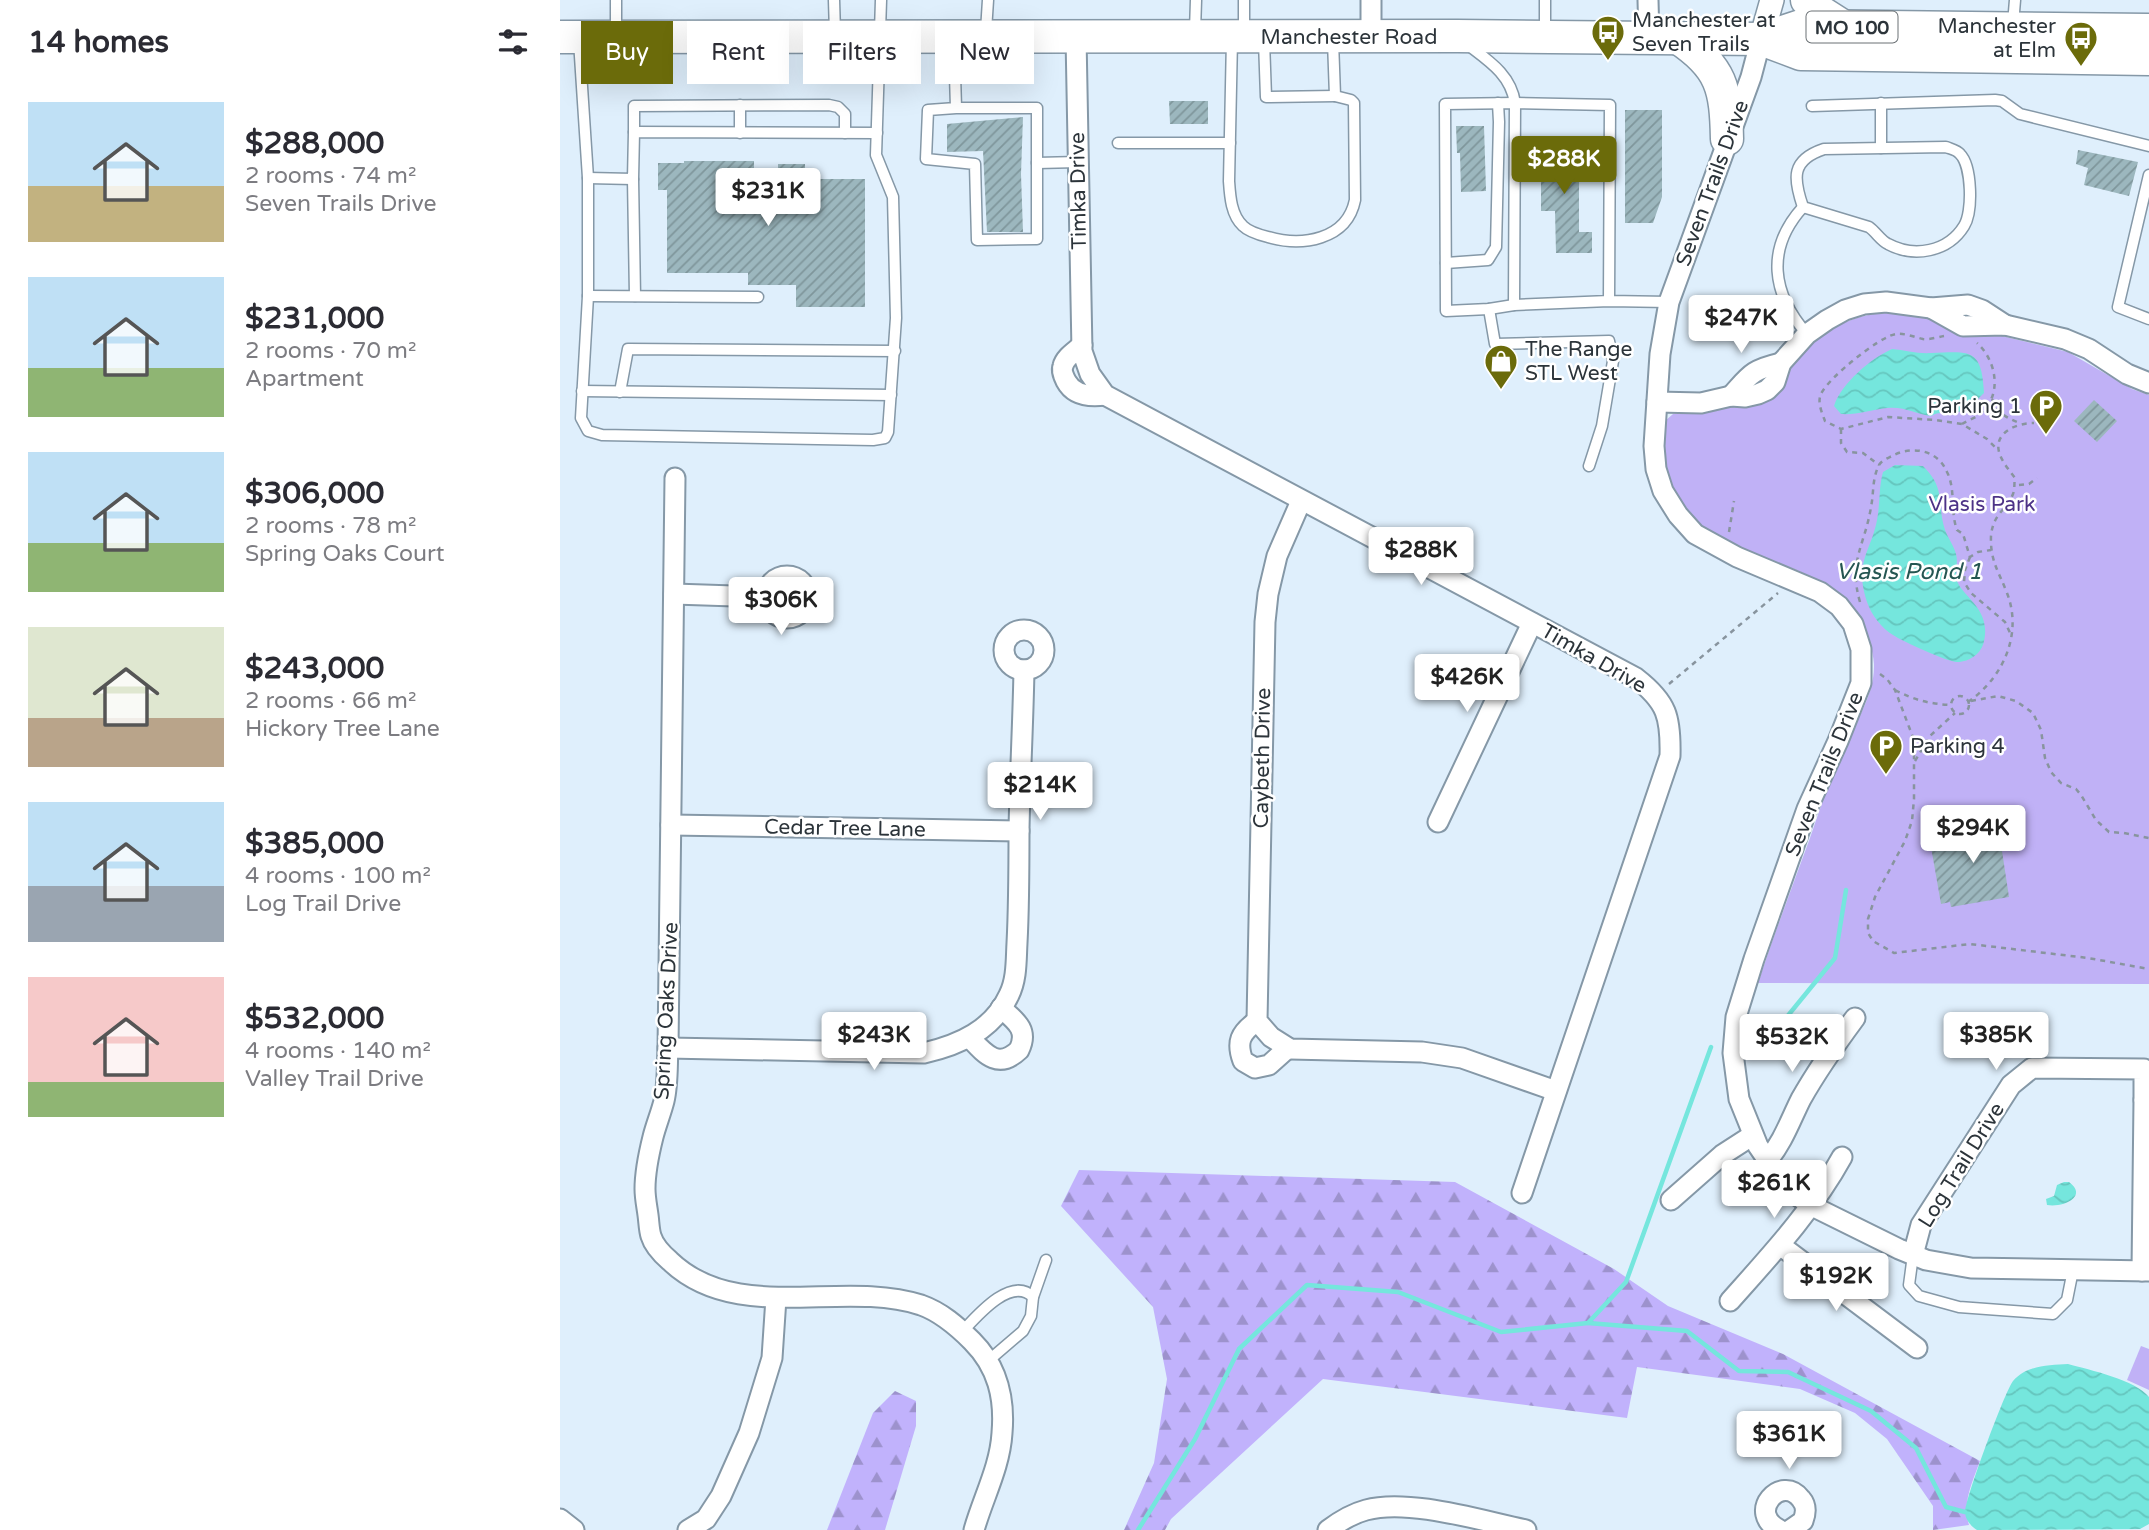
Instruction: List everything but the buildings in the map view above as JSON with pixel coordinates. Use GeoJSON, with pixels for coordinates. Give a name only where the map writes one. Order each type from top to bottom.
{"type":"FeatureCollection","features":[{"type":"Feature","properties":{"kind":"highway"},"geometry":{"type":"LineString","coordinates":[[1807,0],[1844,27]]}},
{"type":"Feature","properties":{"kind":"highway","name":"Manchester Road"},"geometry":{"type":"LineString","coordinates":[[1034,37],[1457,36],[1761,39],[1801,26],[1844,27],[2014,15],[2149,30]]}},
{"type":"Feature","properties":{"kind":"highway","name":"Manchester Road"},"geometry":{"type":"LineString","coordinates":[[673,37],[803,37]]}},
{"type":"Feature","properties":{"kind":"highway"},"geometry":{"type":"LineString","coordinates":[[1663,38],[1700,53],[1719,80],[1726,112],[1727,139]]}},
{"type":"Feature","properties":{"kind":"highway","name":"Manchester Road"},"geometry":{"type":"LineString","coordinates":[[1761,39],[1801,54],[2149,59]]}},
{"type":"Feature","properties":{"kind":"street"},"geometry":{"type":"LineString","coordinates":[[1371,0],[1371,37]]}},
{"type":"Feature","properties":{"kind":"street"},"geometry":{"type":"LineString","coordinates":[[1648,0],[1663,38]]}},
{"type":"Feature","properties":{"kind":"street"},"geometry":{"type":"LineString","coordinates":[[1761,39],[1772,0]]}},
{"type":"Feature","properties":{"kind":"street","name":"Timka Drive"},"geometry":{"type":"LineString","coordinates":[[1076,37],[1082,351],[1090,374],[1105,395],[1636,678],[1653,691],[1663,705],[1669,721],[1670,756],[1522,1193]]}},
{"type":"Feature","properties":{"kind":"street","name":"Seven Trails Drive"},"geometry":{"type":"LineString","coordinates":[[1761,39],[1751,77],[1669,302],[1660,354],[1654,446],[1656,469],[1663,491],[1678,515],[1695,534],[1737,557],[1820,592],[1839,606],[1853,624],[1861,649],[1861,683],[1807,809],[1735,1017],[1733,1053],[1739,1098],[1753,1135],[1767,1161],[1786,1187],[1810,1205],[1913,1255],[1971,1268],[2145,1271]]}},
{"type":"Feature","properties":{"kind":"street"},"geometry":{"type":"LineString","coordinates":[[1657,402],[1701,403],[1731,396],[1758,394],[1775,382],[1781,363],[1807,334],[1845,310],[1864,304],[1886,302],[1931,308],[1963,326],[2005,325],[2066,340],[2089,349],[2127,374],[2149,383]]}},
{"type":"Feature","properties":{"kind":"street","name":"Spring Oaks Drive"},"geometry":{"type":"LineString","coordinates":[[675,478],[668,1048],[665,1099],[653,1136],[645,1189],[651,1236],[677,1268],[716,1290],[776,1297],[873,1297],[898,1300],[921,1305],[941,1314],[962,1332],[988,1361],[996,1374],[1001,1392],[1003,1432],[1000,1451],[974,1530]]}},
{"type":"Feature","properties":{"kind":"street","name":"Caybeth Drive"},"geometry":{"type":"LineString","coordinates":[[1257,1021],[1265,622],[1277,556],[1301,500]]}},
{"type":"Feature","properties":{"kind":"street"},"geometry":{"type":"LineString","coordinates":[[674,594],[766,597]]}},
{"type":"Feature","properties":{"kind":"street"},"geometry":{"type":"LineString","coordinates":[[1438,822],[1532,623]]}},
{"type":"Feature","properties":{"kind":"street"},"geometry":{"type":"LineString","coordinates":[[668,1048],[924,1053],[956,1045],[970,1038],[1000,1009],[1009,995],[1016,972],[1024,670]]}},
{"type":"Feature","properties":{"kind":"street","name":"Cedar Tree Lane"},"geometry":{"type":"LineString","coordinates":[[671,825],[1019,831]]}},
{"type":"Feature","properties":{"kind":"street"},"geometry":{"type":"LineString","coordinates":[[970,1038],[984,1053],[998,1060],[1006,1059],[1019,1051],[1022,1028],[1000,1009]]}},
{"type":"Feature","properties":{"kind":"street"},"geometry":{"type":"LineString","coordinates":[[1767,1161],[1789,1128],[1795,1111],[1822,1062],[1855,1018]]}},
{"type":"Feature","properties":{"kind":"street"},"geometry":{"type":"LineString","coordinates":[[1288,1048],[1269,1065],[1255,1068],[1243,1061],[1238,1049],[1241,1036],[1257,1021],[1271,1037],[1288,1048],[1422,1052],[1462,1058],[1556,1091]]}},
{"type":"Feature","properties":{"kind":"street","name":"Log Trail Drive"},"geometry":{"type":"LineString","coordinates":[[1913,1255],[1921,1226],[1936,1202],[2011,1086],[2032,1068],[2144,1069],[2146,1100]]}},
{"type":"Feature","properties":{"kind":"street"},"geometry":{"type":"LineString","coordinates":[[2145,1271],[2146,1100]]}},
{"type":"Feature","properties":{"kind":"street"},"geometry":{"type":"LineString","coordinates":[[1671,1200],[1722,1155],[1753,1135]]}},
{"type":"Feature","properties":{"kind":"street"},"geometry":{"type":"LineString","coordinates":[[1730,1301],[1780,1245],[1825,1187],[1842,1157]]}},
{"type":"Feature","properties":{"kind":"street"},"geometry":{"type":"LineString","coordinates":[[1780,1245],[1917,1348]]}},
{"type":"Feature","properties":{"kind":"street"},"geometry":{"type":"LineString","coordinates":[[688,1530],[706,1520],[721,1496],[749,1433],[772,1358],[776,1297]]}},
{"type":"Feature","properties":{"kind":"street"},"geometry":{"type":"LineString","coordinates":[[1328,1530],[1348,1516],[1368,1509],[1412,1506],[1526,1530]]}},
{"type":"Feature","properties":{"kind":"street"},"geometry":{"type":"LineString","coordinates":[[560,1519],[574,1530]]}},
{"type":"Feature","properties":{"kind":"lane"},"geometry":{"type":"LineString","coordinates":[[616,0],[616,21]]}},
{"type":"Feature","properties":{"kind":"lane"},"geometry":{"type":"LineString","coordinates":[[834,0],[835,21]]}},
{"type":"Feature","properties":{"kind":"lane"},"geometry":{"type":"LineString","coordinates":[[880,21],[881,0]]}},
{"type":"Feature","properties":{"kind":"lane"},"geometry":{"type":"LineString","coordinates":[[987,21],[988,0]]}},
{"type":"Feature","properties":{"kind":"lane"},"geometry":{"type":"LineString","coordinates":[[1195,37],[1196,0]]}},
{"type":"Feature","properties":{"kind":"lane"},"geometry":{"type":"LineString","coordinates":[[1244,0],[1246,37],[1230,143],[1230,201],[1243,227],[1259,234],[1276,239],[1303,241],[1322,238],[1342,227],[1353,210],[1354,103],[1335,96],[1266,97],[1246,37]]}},
{"type":"Feature","properties":{"kind":"lane"},"geometry":{"type":"LineString","coordinates":[[1545,0],[1545,37]]}},
{"type":"Feature","properties":{"kind":"lane"},"geometry":{"type":"LineString","coordinates":[[1457,36],[1503,73],[1513,89],[1514,305]]}},
{"type":"Feature","properties":{"kind":"lane"},"geometry":{"type":"LineString","coordinates":[[569,37],[588,178],[588,296],[581,418],[588,431],[602,435],[873,440],[885,438],[888,432],[896,318],[893,197],[876,155],[879,84]]}},
{"type":"Feature","properties":{"kind":"lane"},"geometry":{"type":"LineString","coordinates":[[1333,37],[1335,96]]}},
{"type":"Feature","properties":{"kind":"lane"},"geometry":{"type":"LineString","coordinates":[[955,84],[956,108]]}},
{"type":"Feature","properties":{"kind":"lane"},"geometry":{"type":"LineString","coordinates":[[1812,106],[1995,100],[2002,101],[2020,114],[2149,146]]}},
{"type":"Feature","properties":{"kind":"lane"},"geometry":{"type":"LineString","coordinates":[[1446,263],[1488,260],[1496,247],[1498,103]]}},
{"type":"Feature","properties":{"kind":"lane"},"geometry":{"type":"LineString","coordinates":[[1881,103],[1881,148]]}},
{"type":"Feature","properties":{"kind":"lane"},"geometry":{"type":"LineString","coordinates":[[1609,301],[1609,105],[1445,104],[1446,311],[1609,301],[1669,302]]}},
{"type":"Feature","properties":{"kind":"lane"},"geometry":{"type":"LineString","coordinates":[[740,105],[740,133]]}},
{"type":"Feature","properties":{"kind":"lane"},"geometry":{"type":"LineString","coordinates":[[635,296],[634,106],[838,107],[845,114],[845,133]]}},
{"type":"Feature","properties":{"kind":"lane"},"geometry":{"type":"LineString","coordinates":[[956,108],[1037,108],[1037,239],[977,240],[975,164],[926,159],[928,110],[956,108]]}},
{"type":"Feature","properties":{"kind":"lane"},"geometry":{"type":"LineString","coordinates":[[634,132],[877,133]]}},
{"type":"Feature","properties":{"kind":"lane"},"geometry":{"type":"LineString","coordinates":[[1118,143],[1230,143]]}},
{"type":"Feature","properties":{"kind":"lane"},"geometry":{"type":"LineString","coordinates":[[1946,147],[1959,152],[1966,163],[1969,212],[1965,226],[1949,242],[1926,252],[1906,251],[1885,243],[1868,227],[1802,207],[1797,176],[1800,163],[1808,155],[1824,149],[1946,147]]}},
{"type":"Feature","properties":{"kind":"lane"},"geometry":{"type":"LineString","coordinates":[[1037,163],[1077,162]]}},
{"type":"Feature","properties":{"kind":"lane"},"geometry":{"type":"LineString","coordinates":[[2149,175],[2118,307],[2149,319]]}},
{"type":"Feature","properties":{"kind":"lane"},"geometry":{"type":"LineString","coordinates":[[588,178],[633,179]]}},
{"type":"Feature","properties":{"kind":"lane"},"geometry":{"type":"LineString","coordinates":[[1802,207],[1790,221],[1777,264],[1778,286],[1786,306],[1807,334]]}},
{"type":"Feature","properties":{"kind":"lane"},"geometry":{"type":"LineString","coordinates":[[588,296],[758,297]]}},
{"type":"Feature","properties":{"kind":"lane"},"geometry":{"type":"LineString","coordinates":[[1489,309],[1495,344],[1609,341],[1614,361],[1602,426],[1589,466]]}},
{"type":"Feature","properties":{"kind":"lane"},"geometry":{"type":"LineString","coordinates":[[620,392],[628,349],[895,351]]}},
{"type":"Feature","properties":{"kind":"lane"},"geometry":{"type":"LineString","coordinates":[[582,391],[891,395]]}},
{"type":"Feature","properties":{"kind":"lane"},"geometry":{"type":"LineString","coordinates":[[1913,1255],[1909,1285],[1919,1296],[1959,1307],[2053,1314],[2067,1300],[2073,1270]]}},
{"type":"Feature","properties":{"kind":"lane"},"geometry":{"type":"LineString","coordinates":[[988,1361],[1023,1331],[1031,1315],[1033,1297],[1046,1260]]}},
{"type":"Feature","properties":{"kind":"lane"},"geometry":{"type":"LineString","coordinates":[[962,1332],[996,1298],[1020,1290],[1033,1297]]}},
{"type":"Feature","properties":{"kind":"path"},"geometry":{"type":"LineString","coordinates":[[1951,335],[1924,339],[1897,334],[1885,338],[1845,366],[1820,395],[1820,408],[1825,421],[1842,429],[1888,416],[1962,424],[1987,439],[1998,450],[2015,478],[2013,494],[1998,514],[1991,532],[1991,550],[1996,570],[2008,594],[2014,624],[2011,647],[2000,668],[1980,694],[1968,702]]}},
{"type":"Feature","properties":{"kind":"path"},"geometry":{"type":"LineString","coordinates":[[1962,424],[1981,414],[1992,399],[1994,389],[1993,365],[1987,352],[1976,343]]}},
{"type":"Feature","properties":{"kind":"path"},"geometry":{"type":"LineString","coordinates":[[1992,399],[1997,410],[2007,418],[2020,423],[2034,423]]}},
{"type":"Feature","properties":{"kind":"path"},"geometry":{"type":"LineString","coordinates":[[1998,450],[2001,438],[2010,428],[2020,423]]}},
{"type":"Feature","properties":{"kind":"path"},"geometry":{"type":"LineString","coordinates":[[1842,429],[1841,443],[1847,452],[1863,453],[1879,465]]}},
{"type":"Feature","properties":{"kind":"path"},"geometry":{"type":"LineString","coordinates":[[1860,603],[1855,565],[1872,505],[1873,482],[1879,465],[1900,452],[1920,449],[1947,469],[1952,488],[1953,520],[1957,530],[1964,534],[1970,557],[1964,582],[1971,593],[2005,622],[2012,636]]}},
{"type":"Feature","properties":{"kind":"path"},"geometry":{"type":"LineString","coordinates":[[2019,485],[2029,484],[2037,478]]}},
{"type":"Feature","properties":{"kind":"path"},"geometry":{"type":"LineString","coordinates":[[1729,537],[1734,501]]}},
{"type":"Feature","properties":{"kind":"path"},"geometry":{"type":"LineString","coordinates":[[1970,557],[1978,552],[1991,550]]}},
{"type":"Feature","properties":{"kind":"path"},"geometry":{"type":"LineString","coordinates":[[1669,684],[1766,602],[1779,593],[1786,594]]}},
{"type":"Feature","properties":{"kind":"path"},"geometry":{"type":"LineString","coordinates":[[1879,673],[1895,690],[1914,740],[1915,762],[1912,821],[1900,851],[1875,897],[1868,919],[1868,933],[1873,941],[1894,953],[1970,944],[2088,958],[2149,969]]}},
{"type":"Feature","properties":{"kind":"path"},"geometry":{"type":"LineString","coordinates":[[1895,690],[1915,700],[1935,705],[1951,705]]}},
{"type":"Feature","properties":{"kind":"path"},"geometry":{"type":"LineString","coordinates":[[1968,702],[1998,696],[2033,713],[2042,730],[2045,758],[2051,772],[2061,783],[2076,789],[2096,820],[2109,832],[2149,838]]}},
{"type":"Feature","properties":{"kind":"path"},"geometry":{"type":"LineString","coordinates":[[1915,762],[1930,736],[1955,713],[1965,713],[1969,707],[1964,698],[1959,697],[1954,699],[1951,705]]}},
{"type":"Feature","properties":{"kind":"path"},"geometry":{"type":"LineString","coordinates":[[1951,705],[1955,713]]}},
{"type":"Feature","properties":{"kind":"green space","name":"Vlasis Park"},"geometry":{"type":"Polygon","coordinates":[[[1886,312],[1928,318],[2068,352],[2132,389],[2149,395],[2149,984],[1758,983],[1831,778],[1867,701],[1874,664],[1862,624],[1849,604],[1832,589],[1813,577],[1726,542],[1693,518],[1676,493],[1666,467],[1663,440],[1665,421],[1673,414],[1704,412],[1745,401],[1784,376],[1810,346],[1829,331],[1861,317],[1886,312]]]}},
{"type":"Feature","properties":{"kind":"green space"},"geometry":{"type":"Polygon","coordinates":[[[1079,1170],[1455,1182],[1614,1269],[1668,1306],[1783,1354],[1980,1461],[1967,1501],[1969,1525],[1933,1530],[1933,1506],[1887,1439],[1855,1413],[1800,1389],[1637,1367],[1627,1418],[1323,1379],[1171,1519],[1165,1530],[1124,1530],[1154,1463],[1167,1379],[1153,1307],[1061,1206],[1079,1170]]]}},
{"type":"Feature","properties":{"kind":"green space"},"geometry":{"type":"Polygon","coordinates":[[[2141,1346],[2149,1349],[2149,1390],[2127,1380],[2141,1346]]]}},
{"type":"Feature","properties":{"kind":"green space"},"geometry":{"type":"Polygon","coordinates":[[[895,1391],[916,1401],[916,1426],[885,1530],[827,1530],[873,1413],[895,1391]]]}},
{"type":"Feature","properties":{"kind":"water"},"geometry":{"type":"Polygon","coordinates":[[[1892,349],[1971,355],[1980,367],[1984,393],[1967,408],[1954,413],[1931,416],[1893,408],[1841,414],[1834,406],[1843,389],[1866,365],[1892,349]]]}},
{"type":"Feature","properties":{"kind":"water","name":"Vlasis Pond 1"},"geometry":{"type":"Polygon","coordinates":[[[1895,465],[1923,466],[1938,489],[1942,520],[1957,557],[1958,583],[1979,610],[1985,629],[1981,649],[1966,660],[1957,662],[1944,659],[1893,635],[1877,621],[1867,602],[1863,588],[1863,565],[1876,527],[1883,472],[1895,465]]]}},
{"type":"Feature","properties":{"kind":"water"},"geometry":{"type":"Polygon","coordinates":[[[2069,1182],[2074,1187],[2075,1197],[2060,1205],[2047,1205],[2046,1199],[2054,1196],[2057,1185],[2069,1182]]]}},
{"type":"Feature","properties":{"kind":"water"},"geometry":{"type":"Polygon","coordinates":[[[2068,1364],[2123,1381],[2149,1397],[2149,1524],[2140,1529],[1977,1530],[1966,1518],[1966,1505],[1994,1424],[2013,1381],[2032,1369],[2068,1364]]]}},
{"type":"Feature","properties":{"kind":"waterway"},"geometry":{"type":"LineString","coordinates":[[1757,1029],[1786,1018],[1835,958],[1846,890]]}},
{"type":"Feature","properties":{"kind":"waterway"},"geometry":{"type":"LineString","coordinates":[[1138,1530],[1195,1439],[1239,1349],[1307,1285],[1398,1292],[1501,1332],[1588,1323],[1626,1282],[1711,1047]]}},
{"type":"Feature","properties":{"kind":"waterway"},"geometry":{"type":"LineString","coordinates":[[1588,1323],[1687,1331],[1739,1371],[1788,1372],[1871,1411],[1916,1448],[1946,1507],[1965,1512]]}},
{"type":"Feature","properties":{"kind":"place","name":"Manchester at Seven Trails"},"geometry":{"type":"Point","coordinates":[1608,62]}},
{"type":"Feature","properties":{"kind":"place","name":"Manchester at Elm"},"geometry":{"type":"Point","coordinates":[2081,68]}},
{"type":"Feature","properties":{"kind":"place","name":"The Range STL West"},"geometry":{"type":"Point","coordinates":[1501,391]}},
{"type":"Feature","properties":{"kind":"place","name":"Parking 1"},"geometry":{"type":"Point","coordinates":[2046,436]}},
{"type":"Feature","properties":{"kind":"place","name":"Parking 4"},"geometry":{"type":"Point","coordinates":[1886,776]}}]}
